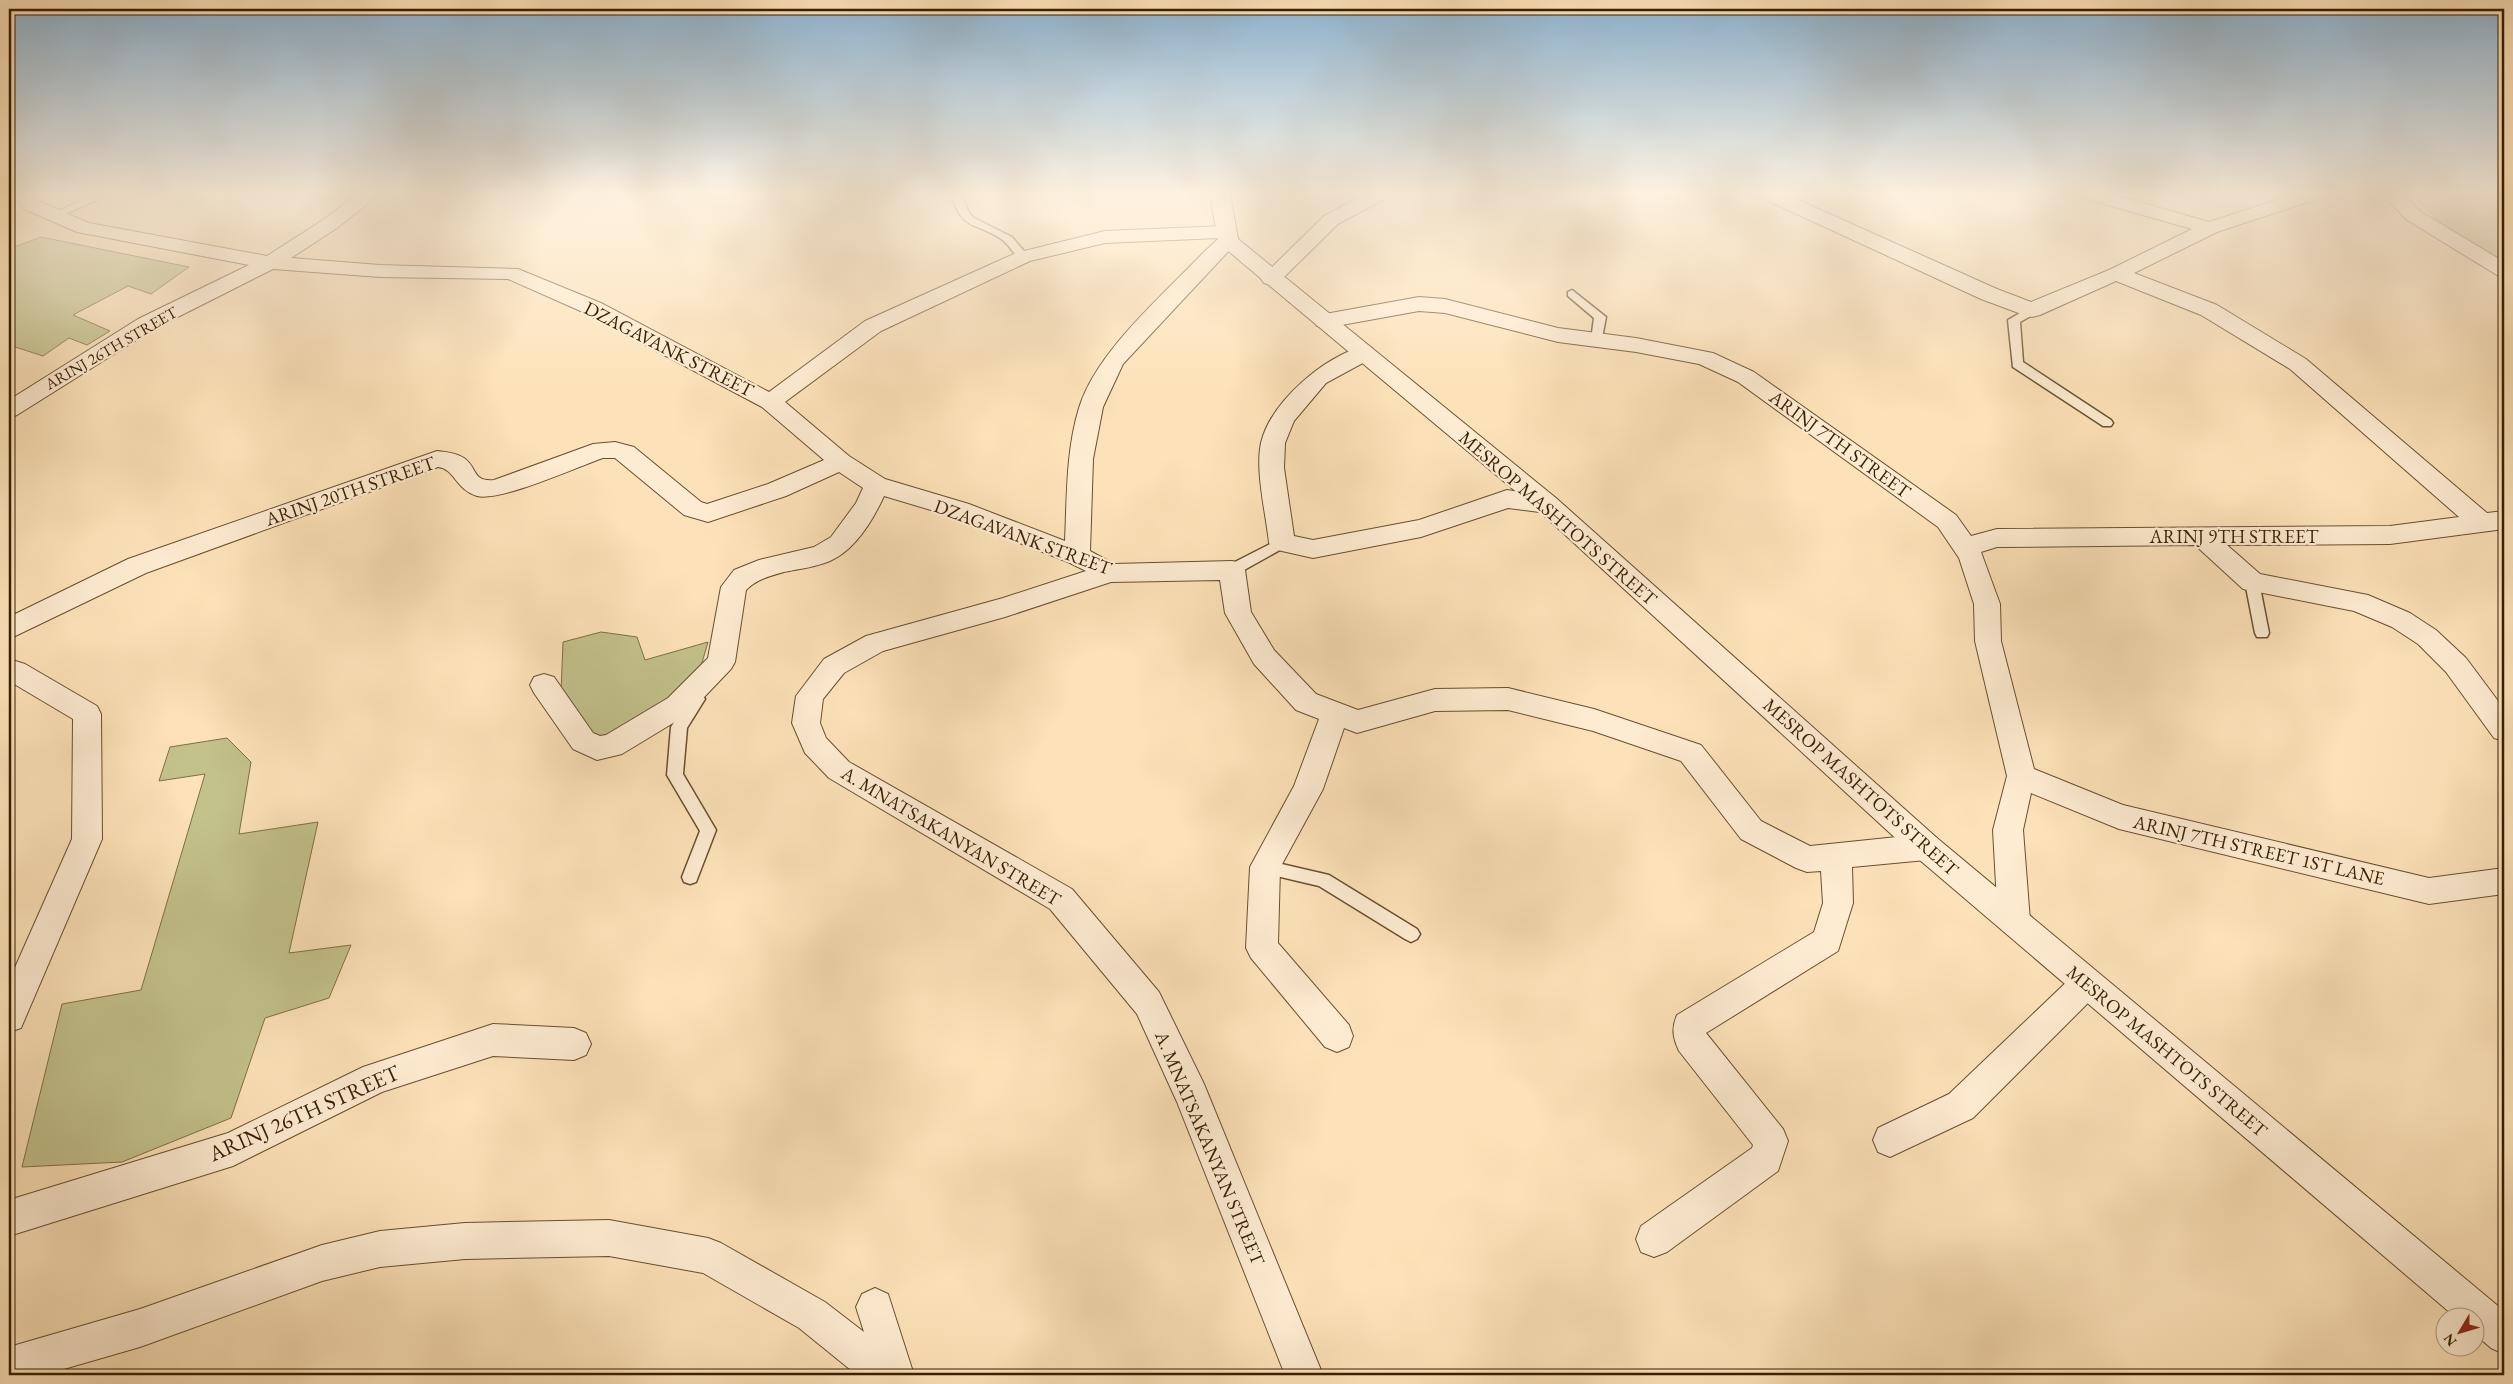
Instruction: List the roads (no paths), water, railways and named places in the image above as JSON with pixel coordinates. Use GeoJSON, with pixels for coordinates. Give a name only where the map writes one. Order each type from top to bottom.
{"type":"FeatureCollection","features":[{"type":"Feature","properties":{"kind":"street","name":"DZAGAVANK STREET"},"geometry":{"type":"LineString","coordinates":[[247,259],[270,263],[380,271],[510,273],[593,308],[770,402],[842,462],[876,485],[960,510],[1077,555],[1110,573],[1232,570]]}},
{"type":"Feature","properties":{"kind":"street","name":"ARINJ 26TH STREET"},"geometry":{"type":"LineString","coordinates":[[9,410],[146,324],[276,259]]}},
{"type":"Feature","properties":{"kind":"street"},"geometry":{"type":"LineString","coordinates":[[770,402],[873,326],[1017,259]]}},
{"type":"Feature","properties":{"kind":"street"},"geometry":{"type":"LineString","coordinates":[[1077,555],[1081,459],[1091,407],[1113,362],[1208,259]]}},
{"type":"Feature","properties":{"kind":"street","name":"MESROP MASHTOTS STREET"},"geometry":{"type":"LineString","coordinates":[[1249,259],[1271,279],[1325,321],[1547,504],[1926,847],[2504,1335]]}},
{"type":"Feature","properties":{"kind":"street"},"geometry":{"type":"LineString","coordinates":[[1271,279],[1292,259]]}},
{"type":"Feature","properties":{"kind":"street"},"geometry":{"type":"LineString","coordinates":[[1911,259],[1989,294],[2032,310],[2147,259]]}},
{"type":"Feature","properties":{"kind":"street"},"geometry":{"type":"LineString","coordinates":[[2484,259],[2504,271]]}},
{"type":"Feature","properties":{"kind":"street"},"geometry":{"type":"LineString","coordinates":[[2116,274],[2209,310],[2298,364],[2494,522]]}},
{"type":"Feature","properties":{"kind":"street","name":"ARINJ 7TH STREET"},"geometry":{"type":"LineString","coordinates":[[1325,321],[1418,304],[1445,306],[1558,335],[1705,358],[1746,377],[1947,522],[1971,556],[1987,604],[1988,641],[2021,776],[2008,830],[2014,921]]}},
{"type":"Feature","properties":{"kind":"street"},"geometry":{"type":"LineString","coordinates":[[1364,353],[1318,378],[1284,418],[1272,443],[1272,478],[1282,543],[1313,549],[1420,528],[1507,499],[1547,504]]}},
{"type":"Feature","properties":{"kind":"street","name":"ARINJ 20TH STREET"},"geometry":{"type":"LineString","coordinates":[[9,629],[136,566],[437,459],[451,459],[458,465],[467,480],[480,488],[496,488],[601,450],[615,450],[626,453],[693,509],[708,513],[777,490],[842,462]]}},
{"type":"Feature","properties":{"kind":"street"},"geometry":{"type":"LineString","coordinates":[[544,685],[583,741],[597,748],[612,746],[678,706],[721,662],[734,587],[743,577],[759,569],[821,554],[840,543],[867,506],[876,485]]}},
{"type":"Feature","properties":{"kind":"street","name":"ARINJ 9TH STREET"},"geometry":{"type":"LineString","coordinates":[[1965,547],[1997,538],[2390,535],[2494,522]]}},
{"type":"Feature","properties":{"kind":"street"},"geometry":{"type":"LineString","coordinates":[[2202,537],[2252,582],[2359,602],[2401,620],[2427,638],[2456,665],[2504,730]]}},
{"type":"Feature","properties":{"kind":"street"},"geometry":{"type":"LineString","coordinates":[[1232,570],[1238,613],[1264,658],[1306,702],[1357,722],[1435,700],[1508,699],[1594,720],[1691,753],[1751,830],[1807,859],[1926,847]]}},
{"type":"Feature","properties":{"kind":"street","name":"A. MNATSAKANYAN STREET"},"geometry":{"type":"LineString","coordinates":[[1110,573],[1005,608],[874,643],[834,666],[810,696],[806,723],[815,745],[839,770],[1061,899],[1148,1003],[1192,1096],[1304,1375]]}},
{"type":"Feature","properties":{"kind":"street"},"geometry":{"type":"LineString","coordinates":[[9,670],[15,671],[88,714],[87,839],[9,1017]]}},
{"type":"Feature","properties":{"kind":"street"},"geometry":{"type":"LineString","coordinates":[[1335,713],[1308,789],[1265,867],[1262,948],[1337,1036]]}},
{"type":"Feature","properties":{"kind":"street","name":"ARINJ 7TH STREET 1ST LANE"},"geometry":{"type":"LineString","coordinates":[[2021,776],[2119,817],[2429,891],[2504,881]]}},
{"type":"Feature","properties":{"kind":"street"},"geometry":{"type":"LineString","coordinates":[[1654,1238],[1766,1159],[1771,1141],[1691,1040],[1689,1026],[1827,941],[1838,903],[1836,856]]}},
{"type":"Feature","properties":{"kind":"street"},"geometry":{"type":"LineString","coordinates":[[1890,1140],[1961,1106],[2087,983]]}},
{"type":"Feature","properties":{"kind":"street","name":"ARINJ 26TH STREET"},"geometry":{"type":"LineString","coordinates":[[9,1218],[233,1149],[375,1078],[493,1040],[574,1044]]}},
{"type":"Feature","properties":{"kind":"street"},"geometry":{"type":"LineString","coordinates":[[9,1366],[140,1328],[322,1263],[380,1249],[465,1242],[609,1238],[708,1256],[812,1315],[887,1375]]}},
{"type":"Feature","properties":{"kind":"street"},"geometry":{"type":"LineString","coordinates":[[875,1307],[895,1375]]}},
{"type":"Feature","properties":{"kind":"lane"},"geometry":{"type":"LineString","coordinates":[[1572,294],[1600,317],[1597,340]]}},
{"type":"Feature","properties":{"kind":"lane"},"geometry":{"type":"LineString","coordinates":[[2032,310],[2014,320],[2017,364],[2107,423]]}},
{"type":"Feature","properties":{"kind":"lane"},"geometry":{"type":"LineString","coordinates":[[1232,570],[1282,543]]}},
{"type":"Feature","properties":{"kind":"lane"},"geometry":{"type":"LineString","coordinates":[[2252,582],[2262,633]]}},
{"type":"Feature","properties":{"kind":"lane"},"geometry":{"type":"LineString","coordinates":[[690,877],[708,830],[675,775],[679,727],[721,662]]}},
{"type":"Feature","properties":{"kind":"lane"},"geometry":{"type":"LineString","coordinates":[[1265,867],[1323,880],[1412,934]]}}]}
